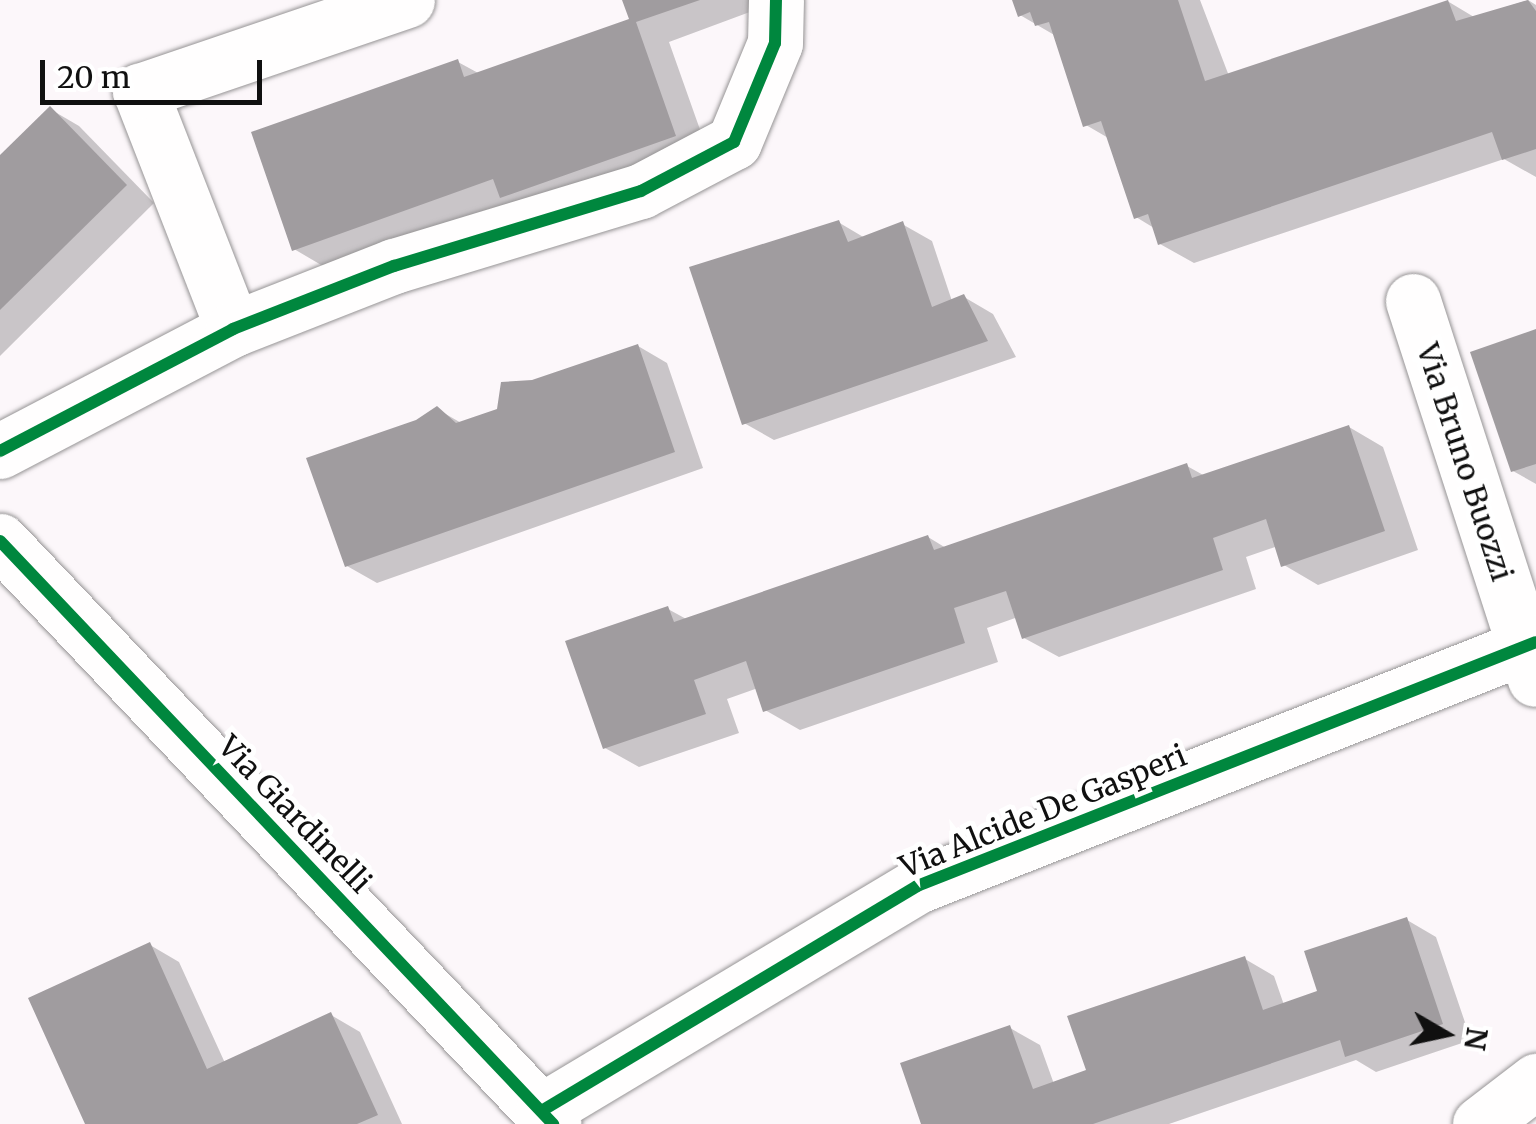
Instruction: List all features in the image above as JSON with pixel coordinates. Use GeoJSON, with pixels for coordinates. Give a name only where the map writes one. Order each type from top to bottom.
{"type":"FeatureCollection","features":[{"type":"Feature","properties":{"kind":"street"},"geometry":{"type":"LineString","coordinates":[[233,329],[140,91],[407,0]]}},
{"type":"Feature","properties":{"kind":"street"},"geometry":{"type":"LineString","coordinates":[[0,451],[233,329],[394,266],[641,191],[734,142],[775,44],[776,0]]}},
{"type":"Feature","properties":{"kind":"street","name":"Via Bruno Buozzi"},"geometry":{"type":"LineString","coordinates":[[1413,301],[1532,656]]}},
{"type":"Feature","properties":{"kind":"street","name":"Via Giardinelli"},"geometry":{"type":"LineString","coordinates":[[0,541],[548,1117]]}},
{"type":"Feature","properties":{"kind":"street","name":"Via Alcide De Gasperi"},"geometry":{"type":"LineString","coordinates":[[548,1117],[917,886],[1532,656]]}},
{"type":"Feature","properties":{"kind":"street"},"geometry":{"type":"LineString","coordinates":[[1480,1124],[1536,1081]]}},
{"type":"Feature","properties":{"kind":"building"},"geometry":{"type":"Polygon","coordinates":[[[622,0],[700,0],[636,22],[676,136],[500,198],[493,179],[292,251],[251,132],[458,59],[464,77],[629,19],[622,0]]]}},
{"type":"Feature","properties":{"kind":"building"},"geometry":{"type":"Polygon","coordinates":[[[1012,0],[1178,0],[1205,81],[1448,0],[1456,21],[1528,0],[1536,11],[1536,149],[1502,160],[1492,132],[1158,245],[1148,214],[1134,219],[1101,121],[1083,127],[1049,22],[1035,26],[1030,12],[1018,17],[1012,0]]]}},
{"type":"Feature","properties":{"kind":"building"},"geometry":{"type":"Polygon","coordinates":[[[50,106],[127,185],[0,310],[0,155],[50,106]]]}},
{"type":"Feature","properties":{"kind":"building"},"geometry":{"type":"Polygon","coordinates":[[[839,220],[848,242],[903,221],[932,307],[964,294],[988,341],[742,425],[689,267],[839,220]]]}},
{"type":"Feature","properties":{"kind":"building"},"geometry":{"type":"Polygon","coordinates":[[[1536,329],[1536,464],[1511,472],[1470,352],[1536,329]]]}},
{"type":"Feature","properties":{"kind":"building"},"geometry":{"type":"Polygon","coordinates":[[[638,344],[675,452],[345,567],[306,458],[416,420],[437,406],[456,423],[497,409],[501,382],[532,380],[638,344]]]}},
{"type":"Feature","properties":{"kind":"building"},"geometry":{"type":"Polygon","coordinates":[[[1349,425],[1385,531],[1281,567],[1266,519],[1213,538],[1223,570],[1022,639],[1006,591],[954,608],[965,643],[763,712],[746,661],[694,680],[706,714],[603,749],[565,641],[668,606],[674,622],[928,535],[934,550],[1187,463],[1192,478],[1349,425]]]}},
{"type":"Feature","properties":{"kind":"building"},"geometry":{"type":"Polygon","coordinates":[[[1407,917],[1443,1024],[1345,1057],[1340,1040],[1093,1124],[921,1124],[900,1063],[1010,1025],[1033,1089],[1086,1070],[1067,1016],[1245,956],[1263,1010],[1317,991],[1304,951],[1407,917]]]}},
{"type":"Feature","properties":{"kind":"building"},"geometry":{"type":"Polygon","coordinates":[[[150,942],[207,1069],[331,1012],[378,1115],[357,1124],[85,1124],[28,998],[150,942]]]}},
{"type":"Feature","properties":{"kind":"cycle path"},"geometry":{"type":"LineString","coordinates":[[0,451],[233,329],[394,266],[641,191],[734,142],[775,43],[776,0]]}},
{"type":"Feature","properties":{"kind":"cycle path"},"geometry":{"type":"LineString","coordinates":[[0,541],[553,1124]]}},
{"type":"Feature","properties":{"kind":"cycle path"},"geometry":{"type":"LineString","coordinates":[[543,1110],[917,886],[1536,642]]}}]}
